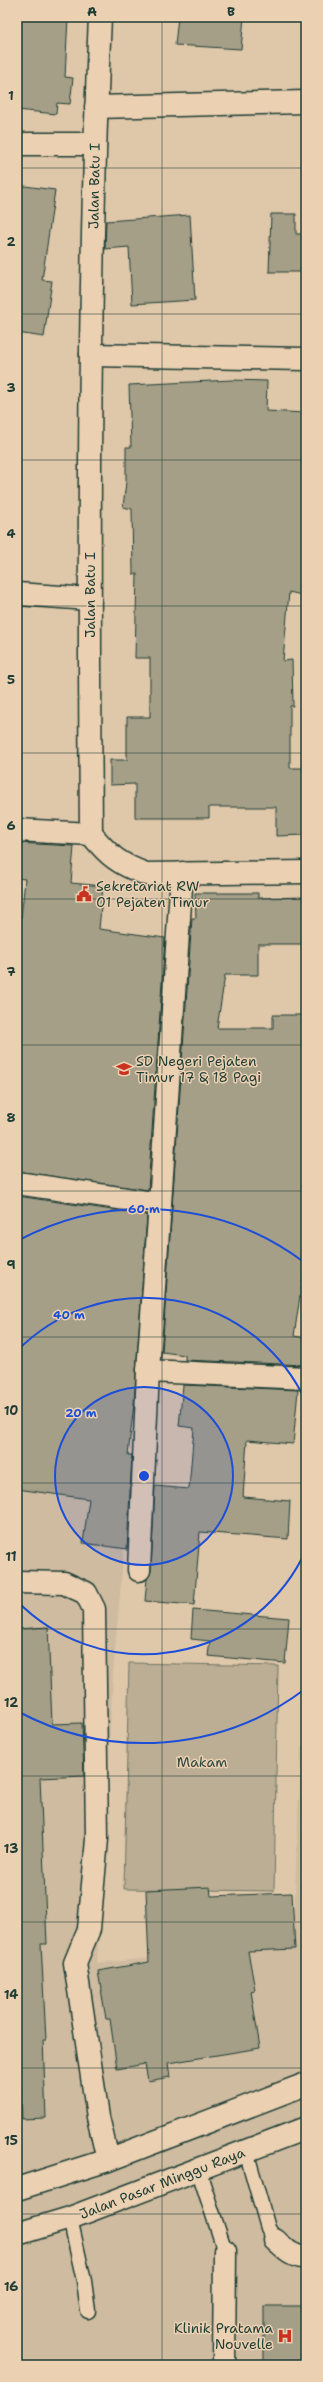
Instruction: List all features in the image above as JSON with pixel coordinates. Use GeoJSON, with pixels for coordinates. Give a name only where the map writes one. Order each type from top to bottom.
{"type":"FeatureCollection","features":[{"type":"Feature","properties":{"kind":"street","name":"Jalan Batu I"},"geometry":{"type":"LineString","coordinates":[[91,834],[91,356],[95,144],[100,17]]}},
{"type":"Feature","properties":{"kind":"street"},"geometry":{"type":"LineString","coordinates":[[96,107],[306,102]]}},
{"type":"Feature","properties":{"kind":"street"},"geometry":{"type":"LineString","coordinates":[[17,144],[95,144]]}},
{"type":"Feature","properties":{"kind":"street"},"geometry":{"type":"LineString","coordinates":[[91,356],[306,359]]}},
{"type":"Feature","properties":{"kind":"street"},"geometry":{"type":"LineString","coordinates":[[17,594],[90,599]]}},
{"type":"Feature","properties":{"kind":"street"},"geometry":{"type":"LineString","coordinates":[[17,830],[91,834],[108,855],[125,866],[146,874],[306,872]]}},
{"type":"Feature","properties":{"kind":"street"},"geometry":{"type":"LineString","coordinates":[[139,1570],[148,1371],[182,873]]}},
{"type":"Feature","properties":{"kind":"street"},"geometry":{"type":"LineString","coordinates":[[17,1183],[160,1204]]}},
{"type":"Feature","properties":{"kind":"street"},"geometry":{"type":"LineString","coordinates":[[148,1371],[306,1378]]}},
{"type":"Feature","properties":{"kind":"street"},"geometry":{"type":"LineString","coordinates":[[17,1582],[64,1583],[86,1593],[94,1609],[97,1839],[89,1929],[75,1963],[98,2117],[108,2160]]}},
{"type":"Feature","properties":{"kind":"street"},"geometry":{"type":"LineString","coordinates":[[17,2189],[108,2160],[306,2084]]}},
{"type":"Feature","properties":{"kind":"street","name":"Jalan Pasar Minggu Raya"},"geometry":{"type":"LineString","coordinates":[[17,2234],[73,2227],[200,2177],[246,2151],[306,2128]]}},
{"type":"Feature","properties":{"kind":"street"},"geometry":{"type":"LineString","coordinates":[[271,2234],[289,2253],[299,2258],[306,2257]]}},
{"type":"Feature","properties":{"kind":"street"},"geometry":{"type":"LineString","coordinates":[[223,2244],[224,2365]]}},
{"type":"Feature","properties":{"kind":"lane"},"geometry":{"type":"LineString","coordinates":[[246,2151],[271,2234]]}},
{"type":"Feature","properties":{"kind":"lane"},"geometry":{"type":"LineString","coordinates":[[200,2177],[223,2244]]}},
{"type":"Feature","properties":{"kind":"lane"},"geometry":{"type":"LineString","coordinates":[[73,2227],[84,2281],[88,2311]]}},
{"type":"Feature","properties":{"kind":"shaded area"},"geometry":{"type":"Polygon","coordinates":[[[17,1431],[132,1454],[113,1674],[97,1963],[293,1946],[301,1745],[306,1746],[306,2365],[17,2365],[17,1431]]]}},
{"type":"Feature","properties":{"kind":"green space","name":"Makam"},"geometry":{"type":"Polygon","coordinates":[[[129,1663],[278,1666],[274,1891],[124,1889],[129,1663]]]}},
{"type":"Feature","properties":{"kind":"building"},"geometry":{"type":"Polygon","coordinates":[[[17,17],[68,17],[65,77],[73,78],[70,104],[57,103],[56,114],[17,110],[17,17]]]}},
{"type":"Feature","properties":{"kind":"building"},"geometry":{"type":"Polygon","coordinates":[[[178,17],[244,17],[241,49],[175,45],[178,17]]]}},
{"type":"Feature","properties":{"kind":"building"},"geometry":{"type":"Polygon","coordinates":[[[17,185],[55,190],[42,280],[52,281],[44,337],[17,333],[17,185]]]}},
{"type":"Feature","properties":{"kind":"building"},"geometry":{"type":"Polygon","coordinates":[[[271,214],[296,214],[296,234],[306,234],[306,272],[269,272],[271,214]]]}},
{"type":"Feature","properties":{"kind":"building"},"geometry":{"type":"Polygon","coordinates":[[[190,215],[195,300],[132,304],[129,247],[105,249],[106,221],[190,215]]]}},
{"type":"Feature","properties":{"kind":"building"},"geometry":{"type":"Polygon","coordinates":[[[232,380],[267,381],[266,411],[306,413],[306,596],[289,592],[283,661],[292,660],[293,706],[290,706],[290,768],[306,768],[306,835],[276,836],[276,807],[209,807],[209,818],[135,818],[135,784],[110,785],[110,760],[127,760],[127,717],[150,717],[150,658],[135,658],[137,574],[133,574],[132,509],[123,507],[126,482],[126,447],[131,447],[129,385],[232,380]]]}},
{"type":"Feature","properties":{"kind":"building"},"geometry":{"type":"Polygon","coordinates":[[[17,843],[74,846],[71,883],[103,886],[99,929],[165,938],[148,1190],[17,1171],[17,959],[25,879],[17,878],[17,843]]]}},
{"type":"Feature","properties":{"kind":"building"},"geometry":{"type":"Polygon","coordinates":[[[195,893],[258,893],[258,898],[306,897],[306,944],[258,944],[258,975],[225,975],[217,1028],[273,1028],[273,1015],[306,1015],[306,1270],[304,1270],[294,1336],[306,1338],[306,1365],[185,1360],[185,1355],[162,1352],[192,918],[196,918],[195,893]]]}},
{"type":"Feature","properties":{"kind":"building"},"geometry":{"type":"Polygon","coordinates":[[[17,1196],[147,1215],[134,1404],[128,1455],[132,1455],[127,1549],[83,1543],[89,1499],[17,1489],[17,1196]]]}},
{"type":"Feature","properties":{"kind":"building"},"geometry":{"type":"Polygon","coordinates":[[[183,1385],[298,1390],[293,1444],[247,1440],[243,1497],[290,1501],[288,1539],[200,1532],[194,1605],[145,1601],[147,1579],[151,1571],[155,1486],[189,1489],[194,1428],[179,1426],[183,1385]]]}},
{"type":"Feature","properties":{"kind":"building"},"geometry":{"type":"Polygon","coordinates":[[[193,1610],[289,1618],[285,1663],[208,1656],[210,1641],[191,1639],[193,1610]]]}},
{"type":"Feature","properties":{"kind":"building"},"geometry":{"type":"Polygon","coordinates":[[[48,1627],[52,1724],[82,1723],[84,1776],[40,1778],[47,1944],[41,1944],[46,2040],[43,2040],[46,2118],[22,2119],[19,2042],[17,2042],[17,1629],[48,1627]]]}},
{"type":"Feature","properties":{"kind":"building"},"geometry":{"type":"Polygon","coordinates":[[[210,1887],[211,1896],[292,1893],[295,1949],[248,1951],[255,1990],[251,1991],[260,2048],[168,2063],[170,2077],[148,2081],[145,2064],[117,2069],[110,2019],[106,2019],[98,1971],[149,1962],[146,1890],[210,1887]]]}},
{"type":"Feature","properties":{"kind":"building","name":"Klinik Pratama Nouvelle"},"geometry":{"type":"Polygon","coordinates":[[[264,2306],[306,2306],[306,2365],[264,2365],[264,2306]]]}},
{"type":"Feature","properties":{"kind":"place","name":"Sekretariat RW 01 Pejaten Timur"},"geometry":{"type":"Point","coordinates":[84,894]}},
{"type":"Feature","properties":{"kind":"place","name":"SD Negeri Pejaten Timur 17 & 18 Pagi"},"geometry":{"type":"Point","coordinates":[124,1069]}},
{"type":"Feature","properties":{"kind":"place","name":"Klinik Pratama Nouvelle"},"geometry":{"type":"Point","coordinates":[285,2336]}}]}
